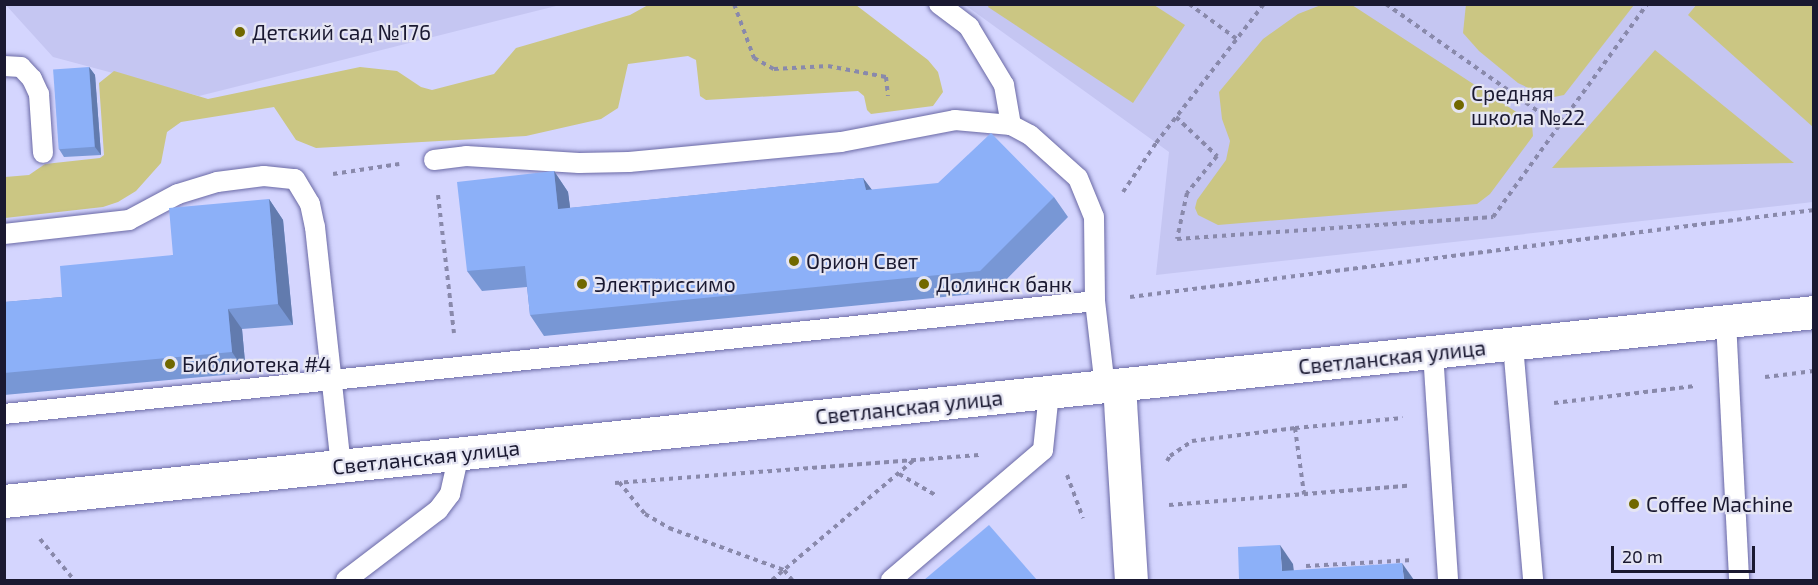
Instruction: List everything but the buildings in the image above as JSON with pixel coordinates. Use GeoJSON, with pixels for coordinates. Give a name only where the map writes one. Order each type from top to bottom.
{"type":"FeatureCollection","features":[{"type":"Feature","properties":{"kind":"main road","name":"Светланская улица"},"geometry":{"type":"LineString","coordinates":[[4,501],[1814,312]]}},
{"type":"Feature","properties":{"kind":"main road"},"geometry":{"type":"LineString","coordinates":[[1112,386],[1129,514],[1131,580]]}},
{"type":"Feature","properties":{"kind":"lane"},"geometry":{"type":"LineString","coordinates":[[939,4],[969,27],[1004,85],[1011,125]]}},
{"type":"Feature","properties":{"kind":"lane"},"geometry":{"type":"LineString","coordinates":[[4,66],[21,68],[39,94],[43,153]]}},
{"type":"Feature","properties":{"kind":"lane"},"geometry":{"type":"LineString","coordinates":[[434,160],[466,156],[579,163],[629,162],[841,142],[955,120],[1011,125],[1030,135],[1078,178],[1094,217],[1095,301],[1112,386]]}},
{"type":"Feature","properties":{"kind":"lane"},"geometry":{"type":"LineString","coordinates":[[4,234],[129,220],[178,194],[217,182],[264,176],[295,179],[310,204],[315,227],[341,465]]}},
{"type":"Feature","properties":{"kind":"lane"},"geometry":{"type":"LineString","coordinates":[[4,414],[1095,301]]}},
{"type":"Feature","properties":{"kind":"lane"},"geometry":{"type":"LineString","coordinates":[[1726,321],[1739,580]]}},
{"type":"Feature","properties":{"kind":"lane"},"geometry":{"type":"LineString","coordinates":[[1513,345],[1533,580]]}},
{"type":"Feature","properties":{"kind":"lane"},"geometry":{"type":"LineString","coordinates":[[1433,353],[1448,580]]}},
{"type":"Feature","properties":{"kind":"lane"},"geometry":{"type":"LineString","coordinates":[[891,580],[1043,450],[1049,393]]}},
{"type":"Feature","properties":{"kind":"lane"},"geometry":{"type":"LineString","coordinates":[[346,580],[438,510],[450,494],[459,453]]}},
{"type":"Feature","properties":{"kind":"path"},"geometry":{"type":"LineString","coordinates":[[734,4],[754,58],[774,69],[828,66],[886,77],[890,132]]}},
{"type":"Feature","properties":{"kind":"path"},"geometry":{"type":"LineString","coordinates":[[1189,4],[1237,39]]}},
{"type":"Feature","properties":{"kind":"path"},"geometry":{"type":"LineString","coordinates":[[1123,200],[1123,189],[1264,4]]}},
{"type":"Feature","properties":{"kind":"path"},"geometry":{"type":"LineString","coordinates":[[1386,4],[1559,126]]}},
{"type":"Feature","properties":{"kind":"path"},"geometry":{"type":"LineString","coordinates":[[1176,117],[1217,156],[1187,193],[1177,239],[1493,217],[1647,4]]}},
{"type":"Feature","properties":{"kind":"path"},"geometry":{"type":"LineString","coordinates":[[434,160],[458,367]]}},
{"type":"Feature","properties":{"kind":"path"},"geometry":{"type":"LineString","coordinates":[[295,179],[393,165]]}},
{"type":"Feature","properties":{"kind":"path"},"geometry":{"type":"LineString","coordinates":[[1095,301],[1814,210]]}},
{"type":"Feature","properties":{"kind":"path"},"geometry":{"type":"LineString","coordinates":[[1295,428],[1304,494]]}},
{"type":"Feature","properties":{"kind":"path"},"geometry":{"type":"LineString","coordinates":[[1043,450],[1055,456],[1064,465],[1085,526],[1163,505],[1442,483]]}},
{"type":"Feature","properties":{"kind":"path"},"geometry":{"type":"LineString","coordinates":[[772,580],[915,459]]}},
{"type":"Feature","properties":{"kind":"path"},"geometry":{"type":"LineString","coordinates":[[619,482],[645,514],[669,528],[784,570],[792,580]]}},
{"type":"Feature","properties":{"kind":"path"},"geometry":{"type":"LineString","coordinates":[[39,537],[74,580]]}},
{"type":"Feature","properties":{"kind":"path"},"geometry":{"type":"LineString","coordinates":[[1306,566],[1447,558]]}},
{"type":"Feature","properties":{"kind":"shaded area","name":"Детский сад №176"},"geometry":{"type":"Polygon","coordinates":[[[5,4],[560,5],[199,96],[53,57],[5,4]]]}},
{"type":"Feature","properties":{"kind":"shaded area"},"geometry":{"type":"Polygon","coordinates":[[[1466,4],[1634,5],[1564,95],[1549,98],[1518,83],[1479,51],[1463,33],[1466,4]]]}},
{"type":"Feature","properties":{"kind":"shaded area"},"geometry":{"type":"Polygon","coordinates":[[[1697,4],[1813,5],[1813,127],[1688,15],[1697,4]]]}},
{"type":"Feature","properties":{"kind":"shaded area"},"geometry":{"type":"Polygon","coordinates":[[[648,5],[856,5],[928,60],[938,72],[943,92],[933,106],[871,114],[867,110],[864,96],[858,91],[706,100],[700,96],[696,60],[688,56],[628,64],[618,108],[601,119],[526,136],[316,148],[296,140],[274,107],[181,122],[167,132],[161,163],[136,191],[118,202],[103,207],[5,218],[5,177],[29,175],[45,164],[100,158],[104,155],[99,83],[114,71],[208,99],[360,67],[397,71],[421,87],[432,90],[494,74],[516,48],[630,15],[648,5]]]}},
{"type":"Feature","properties":{"kind":"shaded area","name":"Средняя школа №22"},"geometry":{"type":"Polygon","coordinates":[[[965,5],[1813,5],[1813,202],[1156,275],[1169,152],[965,5]]]}},
{"type":"Feature","properties":{"kind":"shaded area"},"geometry":{"type":"Polygon","coordinates":[[[989,5],[1154,5],[1185,25],[1133,103],[988,7],[989,5]]]}},
{"type":"Feature","properties":{"kind":"shaded area"},"geometry":{"type":"Polygon","coordinates":[[[1321,5],[1352,5],[1527,119],[1532,125],[1533,136],[1490,194],[1477,204],[1218,225],[1198,215],[1195,208],[1197,200],[1226,160],[1230,141],[1222,119],[1219,92],[1263,39],[1298,14],[1321,5]]]}},
{"type":"Feature","properties":{"kind":"shaded area"},"geometry":{"type":"Polygon","coordinates":[[[1655,50],[1794,163],[1552,168],[1655,50]]]}},
{"type":"Feature","properties":{"kind":"place","name":"Детский сад №176"},"geometry":{"type":"Point","coordinates":[240,32]}},
{"type":"Feature","properties":{"kind":"place","name":"Средняя школа №22"},"geometry":{"type":"Point","coordinates":[1459,105]}},
{"type":"Feature","properties":{"kind":"place","name":"Орион Свет"},"geometry":{"type":"Point","coordinates":[794,261]}},
{"type":"Feature","properties":{"kind":"place","name":"Электриссимо"},"geometry":{"type":"Point","coordinates":[582,284]}},
{"type":"Feature","properties":{"kind":"place","name":"Долинск банк"},"geometry":{"type":"Point","coordinates":[924,284]}},
{"type":"Feature","properties":{"kind":"place","name":"Библиотека #4"},"geometry":{"type":"Point","coordinates":[170,364]}},
{"type":"Feature","properties":{"kind":"place","name":"Coffee Machine"},"geometry":{"type":"Point","coordinates":[1634,504]}}]}
